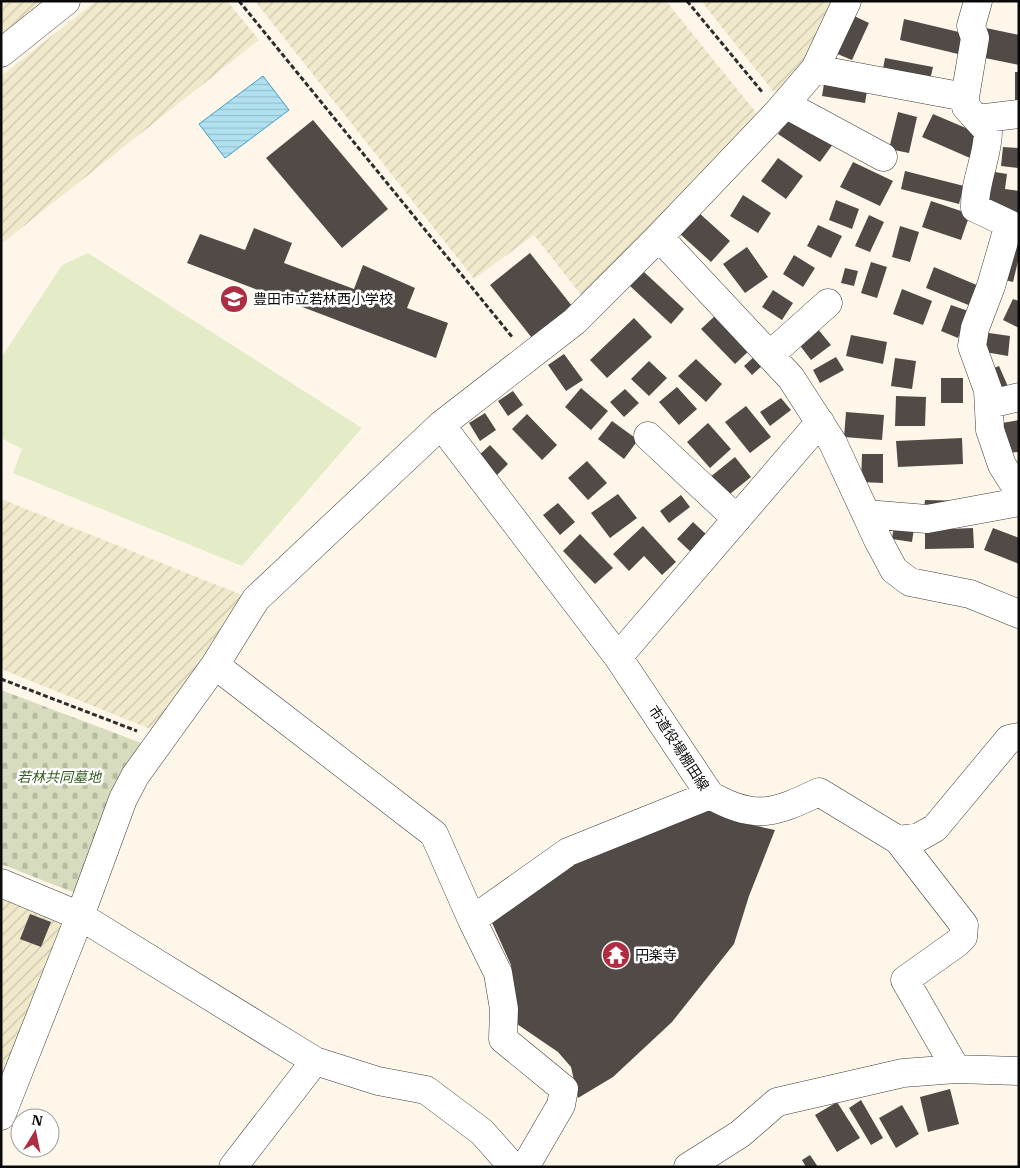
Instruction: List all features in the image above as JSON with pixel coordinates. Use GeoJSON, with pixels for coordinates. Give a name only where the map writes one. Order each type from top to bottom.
{"type":"FeatureCollection","features":[{"type":"Feature","properties":{"kind":"street"},"geometry":{"type":"LineString","coordinates":[[1,53],[66,1]]}},
{"type":"Feature","properties":{"kind":"street"},"geometry":{"type":"LineString","coordinates":[[1,1116],[124,799],[135,776],[214,665],[256,599],[440,424],[575,321],[659,237],[782,108],[815,68],[847,1]]}},
{"type":"Feature","properties":{"kind":"street"},"geometry":{"type":"LineString","coordinates":[[978,1],[971,26],[975,38],[971,108],[988,131],[988,144],[975,198],[976,208],[1014,224],[975,328],[972,346],[988,390],[990,430],[1002,465],[1019,492]]}},
{"type":"Feature","properties":{"kind":"street"},"geometry":{"type":"LineString","coordinates":[[815,68],[971,108],[1019,114]]}},
{"type":"Feature","properties":{"kind":"street"},"geometry":{"type":"LineString","coordinates":[[782,108],[883,157]]}},
{"type":"Feature","properties":{"kind":"street"},"geometry":{"type":"LineString","coordinates":[[659,237],[791,378],[834,443],[878,540],[894,570],[910,582],[970,594],[1019,614]]}},
{"type":"Feature","properties":{"kind":"street"},"geometry":{"type":"LineString","coordinates":[[770,355],[828,303]]}},
{"type":"Feature","properties":{"kind":"street"},"geometry":{"type":"LineString","coordinates":[[990,404],[1019,397]]}},
{"type":"Feature","properties":{"kind":"street"},"geometry":{"type":"LineString","coordinates":[[618,656],[820,422]]}},
{"type":"Feature","properties":{"kind":"street","name":"市道役場棚田線"},"geometry":{"type":"LineString","coordinates":[[440,424],[618,656],[710,796],[730,807],[756,813],[780,808],[818,792],[898,840]]}},
{"type":"Feature","properties":{"kind":"street"},"geometry":{"type":"LineString","coordinates":[[648,436],[737,519]]}},
{"type":"Feature","properties":{"kind":"street"},"geometry":{"type":"LineString","coordinates":[[866,514],[928,519],[1019,502]]}},
{"type":"Feature","properties":{"kind":"street"},"geometry":{"type":"LineString","coordinates":[[214,665],[434,834],[498,973],[504,1009],[504,1039],[564,1090],[561,1105],[525,1167]]}},
{"type":"Feature","properties":{"kind":"street"},"geometry":{"type":"LineString","coordinates":[[956,1069],[905,980],[957,943],[962,936],[964,925],[898,840],[918,837],[935,828],[1009,739],[1019,737]]}},
{"type":"Feature","properties":{"kind":"street"},"geometry":{"type":"LineString","coordinates":[[472,920],[568,852],[710,796]]}},
{"type":"Feature","properties":{"kind":"street"},"geometry":{"type":"LineString","coordinates":[[1,883],[80,916],[315,1061],[378,1081],[426,1090],[482,1132],[513,1167]]}},
{"type":"Feature","properties":{"kind":"street"},"geometry":{"type":"LineString","coordinates":[[234,1167],[315,1061]]}},
{"type":"Feature","properties":{"kind":"street"},"geometry":{"type":"LineString","coordinates":[[688,1167],[740,1134],[777,1102],[903,1073],[956,1069],[1019,1071]]}},
{"type":"Feature","properties":{"kind":"path"},"geometry":{"type":"LineString","coordinates":[[239,1],[528,356]]}},
{"type":"Feature","properties":{"kind":"path"},"geometry":{"type":"LineString","coordinates":[[687,1],[782,108]]}},
{"type":"Feature","properties":{"kind":"path"},"geometry":{"type":"LineString","coordinates":[[1,679],[161,741]]}},
{"type":"Feature","properties":{"kind":"shaded area"},"geometry":{"type":"Polygon","coordinates":[[[1,1],[45,1],[1,38],[1,1]]]}},
{"type":"Feature","properties":{"kind":"shaded area"},"geometry":{"type":"Polygon","coordinates":[[[96,1],[227,1],[259,40],[1,244],[1,76],[96,1]]]}},
{"type":"Feature","properties":{"kind":"shaded area"},"geometry":{"type":"Polygon","coordinates":[[[255,1],[666,1],[758,115],[582,296],[534,235],[474,279],[255,1]]]}},
{"type":"Feature","properties":{"kind":"shaded area"},"geometry":{"type":"Polygon","coordinates":[[[701,1],[834,1],[805,64],[784,93],[773,91],[701,1]]]}},
{"type":"Feature","properties":{"kind":"shaded area"},"geometry":{"type":"Polygon","coordinates":[[[1,499],[247,597],[153,730],[1,669],[1,499]]]}},
{"type":"Feature","properties":{"kind":"shaded area"},"geometry":{"type":"Polygon","coordinates":[[[1,893],[66,919],[1,1081],[1,893]]]}},
{"type":"Feature","properties":{"kind":"green space"},"geometry":{"type":"Polygon","coordinates":[[[88,253],[362,428],[242,566],[13,473],[22,449],[1,438],[1,358],[62,265],[88,253]]]}},
{"type":"Feature","properties":{"kind":"green space","name":"若林共同墓地"},"geometry":{"type":"Polygon","coordinates":[[[1,690],[144,744],[75,893],[1,864],[1,690]]]}},
{"type":"Feature","properties":{"kind":"water"},"geometry":{"type":"Polygon","coordinates":[[[263,76],[289,110],[225,158],[199,124],[263,76]]]}},
{"type":"Feature","properties":{"kind":"building"},"geometry":{"type":"Polygon","coordinates":[[[852,15],[869,23],[852,60],[835,53],[852,15]]]}},
{"type":"Feature","properties":{"kind":"building"},"geometry":{"type":"Polygon","coordinates":[[[904,19],[963,33],[958,54],[900,40],[904,19]]]}},
{"type":"Feature","properties":{"kind":"building"},"geometry":{"type":"Polygon","coordinates":[[[986,28],[1019,35],[1019,65],[980,57],[986,28]]]}},
{"type":"Feature","properties":{"kind":"building"},"geometry":{"type":"Polygon","coordinates":[[[885,58],[933,67],[928,89],[881,79],[885,58]]]}},
{"type":"Feature","properties":{"kind":"building"},"geometry":{"type":"Polygon","coordinates":[[[826,72],[869,79],[865,103],[822,96],[826,72]]]}},
{"type":"Feature","properties":{"kind":"building"},"geometry":{"type":"Polygon","coordinates":[[[1015,72],[1019,72],[1019,106],[1015,106],[1015,72]]]}},
{"type":"Feature","properties":{"kind":"building"},"geometry":{"type":"Polygon","coordinates":[[[898,112],[917,117],[909,153],[889,149],[898,112]]]}},
{"type":"Feature","properties":{"kind":"building"},"geometry":{"type":"Polygon","coordinates":[[[933,114],[980,134],[970,158],[922,137],[933,114]]]}},
{"type":"Feature","properties":{"kind":"building"},"geometry":{"type":"Polygon","coordinates":[[[791,115],[833,144],[820,162],[778,134],[791,115]]]}},
{"type":"Feature","properties":{"kind":"building"},"geometry":{"type":"Polygon","coordinates":[[[313,120],[388,209],[342,248],[266,158],[313,120]]]}},
{"type":"Feature","properties":{"kind":"building"},"geometry":{"type":"Polygon","coordinates":[[[1003,147],[1019,148],[1019,168],[1001,166],[1003,147]]]}},
{"type":"Feature","properties":{"kind":"building"},"geometry":{"type":"Polygon","coordinates":[[[778,158],[803,176],[786,199],[761,181],[778,158]]]}},
{"type":"Feature","properties":{"kind":"building"},"geometry":{"type":"Polygon","coordinates":[[[853,162],[893,181],[880,206],[840,187],[853,162]]]}},
{"type":"Feature","properties":{"kind":"building"},"geometry":{"type":"Polygon","coordinates":[[[905,171],[964,186],[959,204],[901,189],[905,171]]]}},
{"type":"Feature","properties":{"kind":"building"},"geometry":{"type":"Polygon","coordinates":[[[989,171],[1007,174],[1005,189],[1019,191],[1019,217],[983,211],[989,171]]]}},
{"type":"Feature","properties":{"kind":"building"},"geometry":{"type":"Polygon","coordinates":[[[743,195],[771,213],[758,233],[730,216],[743,195]]]}},
{"type":"Feature","properties":{"kind":"building"},"geometry":{"type":"Polygon","coordinates":[[[836,200],[859,209],[852,229],[829,220],[836,200]]]}},
{"type":"Feature","properties":{"kind":"building"},"geometry":{"type":"Polygon","coordinates":[[[931,201],[970,214],[961,240],[922,227],[931,201]]]}},
{"type":"Feature","properties":{"kind":"building"},"geometry":{"type":"Polygon","coordinates":[[[698,212],[730,241],[711,262],[679,233],[698,212]]]}},
{"type":"Feature","properties":{"kind":"building"},"geometry":{"type":"Polygon","coordinates":[[[869,215],[884,222],[870,252],[855,246],[869,215]]]}},
{"type":"Feature","properties":{"kind":"building"},"geometry":{"type":"Polygon","coordinates":[[[818,225],[842,236],[831,258],[807,246],[818,225]]]}},
{"type":"Feature","properties":{"kind":"building"},"geometry":{"type":"Polygon","coordinates":[[[900,226],[919,232],[910,262],[892,257],[900,226]]]}},
{"type":"Feature","properties":{"kind":"building"},"geometry":{"type":"Polygon","coordinates":[[[254,228],[292,243],[284,263],[354,289],[363,265],[415,288],[407,308],[448,323],[436,358],[187,263],[200,234],[245,250],[254,228]]]}},
{"type":"Feature","properties":{"kind":"building"},"geometry":{"type":"Polygon","coordinates":[[[1019,231],[1019,257],[1013,282],[997,278],[1019,231]]]}},
{"type":"Feature","properties":{"kind":"building"},"geometry":{"type":"Polygon","coordinates":[[[747,247],[768,277],[745,293],[723,264],[747,247]]]}},
{"type":"Feature","properties":{"kind":"building"},"geometry":{"type":"Polygon","coordinates":[[[530,253],[572,306],[532,338],[490,285],[530,253]]]}},
{"type":"Feature","properties":{"kind":"building"},"geometry":{"type":"Polygon","coordinates":[[[794,255],[815,268],[803,287],[783,274],[794,255]]]}},
{"type":"Feature","properties":{"kind":"building"},"geometry":{"type":"Polygon","coordinates":[[[871,262],[887,267],[877,298],[861,293],[871,262]]]}},
{"type":"Feature","properties":{"kind":"building"},"geometry":{"type":"Polygon","coordinates":[[[934,267],[979,286],[971,306],[926,288],[934,267]]]}},
{"type":"Feature","properties":{"kind":"building"},"geometry":{"type":"Polygon","coordinates":[[[845,268],[858,271],[854,286],[841,283],[845,268]]]}},
{"type":"Feature","properties":{"kind":"building"},"geometry":{"type":"Polygon","coordinates":[[[644,272],[684,309],[671,324],[630,286],[644,272]]]}},
{"type":"Feature","properties":{"kind":"building"},"geometry":{"type":"Polygon","coordinates":[[[902,289],[932,301],[923,325],[893,314],[902,289]]]}},
{"type":"Feature","properties":{"kind":"building"},"geometry":{"type":"Polygon","coordinates":[[[773,290],[793,303],[782,320],[762,307],[773,290]]]}},
{"type":"Feature","properties":{"kind":"building"},"geometry":{"type":"Polygon","coordinates":[[[1013,299],[1019,301],[1019,328],[1003,320],[1013,299]]]}},
{"type":"Feature","properties":{"kind":"building"},"geometry":{"type":"Polygon","coordinates":[[[951,305],[968,311],[958,338],[941,331],[951,305]]]}},
{"type":"Feature","properties":{"kind":"building"},"geometry":{"type":"Polygon","coordinates":[[[718,313],[752,348],[735,364],[701,329],[718,313]]]}},
{"type":"Feature","properties":{"kind":"building"},"geometry":{"type":"Polygon","coordinates":[[[634,318],[652,337],[607,378],[590,360],[634,318]]]}},
{"type":"Feature","properties":{"kind":"building"},"geometry":{"type":"Polygon","coordinates":[[[817,328],[831,345],[811,360],[798,343],[817,328]]]}},
{"type":"Feature","properties":{"kind":"building"},"geometry":{"type":"Polygon","coordinates":[[[982,332],[1010,336],[1008,356],[979,351],[982,332]]]}},
{"type":"Feature","properties":{"kind":"building"},"geometry":{"type":"Polygon","coordinates":[[[851,335],[887,342],[883,364],[846,356],[851,335]]]}},
{"type":"Feature","properties":{"kind":"building"},"geometry":{"type":"Polygon","coordinates":[[[564,354],[583,380],[566,391],[548,365],[564,354]]]}},
{"type":"Feature","properties":{"kind":"building"},"geometry":{"type":"Polygon","coordinates":[[[756,355],[764,364],[752,375],[744,366],[756,355]]]}},
{"type":"Feature","properties":{"kind":"building"},"geometry":{"type":"Polygon","coordinates":[[[836,357],[844,370],[820,383],[813,370],[836,357]]]}},
{"type":"Feature","properties":{"kind":"building"},"geometry":{"type":"Polygon","coordinates":[[[895,358],[916,361],[912,389],[891,386],[895,358]]]}},
{"type":"Feature","properties":{"kind":"building"},"geometry":{"type":"Polygon","coordinates":[[[696,359],[722,384],[706,402],[678,376],[696,359]]]}},
{"type":"Feature","properties":{"kind":"building"},"geometry":{"type":"Polygon","coordinates":[[[649,361],[667,378],[649,396],[631,379],[649,361]]]}},
{"type":"Feature","properties":{"kind":"building"},"geometry":{"type":"Polygon","coordinates":[[[999,366],[1010,391],[996,397],[984,372],[999,366]]]}},
{"type":"Feature","properties":{"kind":"building"},"geometry":{"type":"Polygon","coordinates":[[[941,378],[963,378],[963,403],[941,403],[941,378]]]}},
{"type":"Feature","properties":{"kind":"building"},"geometry":{"type":"Polygon","coordinates":[[[677,387],[697,409],[679,425],[659,402],[677,387]]]}},
{"type":"Feature","properties":{"kind":"building"},"geometry":{"type":"Polygon","coordinates":[[[581,388],[608,411],[591,430],[565,407],[581,388]]]}},
{"type":"Feature","properties":{"kind":"building"},"geometry":{"type":"Polygon","coordinates":[[[625,389],[639,403],[624,417],[610,402],[625,389]]]}},
{"type":"Feature","properties":{"kind":"building"},"geometry":{"type":"Polygon","coordinates":[[[513,391],[523,405],[508,416],[498,401],[513,391]]]}},
{"type":"Feature","properties":{"kind":"building"},"geometry":{"type":"Polygon","coordinates":[[[896,396],[926,397],[925,426],[895,426],[896,396]]]}},
{"type":"Feature","properties":{"kind":"building"},"geometry":{"type":"Polygon","coordinates":[[[781,398],[791,410],[770,426],[760,412],[781,398]]]}},
{"type":"Feature","properties":{"kind":"building"},"geometry":{"type":"Polygon","coordinates":[[[746,406],[771,437],[750,453],[725,422],[746,406]]]}},
{"type":"Feature","properties":{"kind":"building"},"geometry":{"type":"Polygon","coordinates":[[[846,412],[884,415],[882,440],[844,437],[846,412]]]}},
{"type":"Feature","properties":{"kind":"building"},"geometry":{"type":"Polygon","coordinates":[[[485,413],[496,430],[480,441],[469,423],[485,413]]]}},
{"type":"Feature","properties":{"kind":"building"},"geometry":{"type":"Polygon","coordinates":[[[527,414],[557,445],[542,460],[512,429],[527,414]]]}},
{"type":"Feature","properties":{"kind":"building"},"geometry":{"type":"Polygon","coordinates":[[[1019,420],[1019,452],[1006,453],[1002,423],[1019,420]]]}},
{"type":"Feature","properties":{"kind":"building"},"geometry":{"type":"Polygon","coordinates":[[[612,421],[638,440],[624,459],[598,439],[612,421]]]}},
{"type":"Feature","properties":{"kind":"building"},"geometry":{"type":"Polygon","coordinates":[[[708,423],[731,449],[710,468],[687,442],[708,423]]]}},
{"type":"Feature","properties":{"kind":"building"},"geometry":{"type":"Polygon","coordinates":[[[962,438],[963,464],[898,467],[896,441],[962,438]]]}},
{"type":"Feature","properties":{"kind":"building"},"geometry":{"type":"Polygon","coordinates":[[[490,445],[508,464],[497,475],[478,456],[490,445]]]}},
{"type":"Feature","properties":{"kind":"building"},"geometry":{"type":"Polygon","coordinates":[[[862,454],[883,454],[883,483],[861,482],[862,454]]]}},
{"type":"Feature","properties":{"kind":"building"},"geometry":{"type":"Polygon","coordinates":[[[735,457],[751,477],[725,498],[709,478],[735,457]]]}},
{"type":"Feature","properties":{"kind":"building"},"geometry":{"type":"Polygon","coordinates":[[[587,461],[607,483],[588,500],[568,478],[587,461]]]}},
{"type":"Feature","properties":{"kind":"building"},"geometry":{"type":"Polygon","coordinates":[[[618,494],[637,518],[610,538],[591,513],[618,494]]]}},
{"type":"Feature","properties":{"kind":"building"},"geometry":{"type":"Polygon","coordinates":[[[681,495],[690,507],[669,523],[660,511],[681,495]]]}},
{"type":"Feature","properties":{"kind":"building"},"geometry":{"type":"Polygon","coordinates":[[[925,500],[969,501],[924,509],[925,500]]]}},
{"type":"Feature","properties":{"kind":"building"},"geometry":{"type":"Polygon","coordinates":[[[558,503],[575,522],[560,535],[543,515],[558,503]]]}},
{"type":"Feature","properties":{"kind":"building"},"geometry":{"type":"Polygon","coordinates":[[[693,522],[708,536],[692,553],[677,539],[693,522]]]}},
{"type":"Feature","properties":{"kind":"building"},"geometry":{"type":"Polygon","coordinates":[[[894,525],[914,528],[912,542],[892,539],[894,525]]]}},
{"type":"Feature","properties":{"kind":"building"},"geometry":{"type":"Polygon","coordinates":[[[643,526],[676,562],[662,575],[644,556],[629,571],[613,554],[643,526]]]}},
{"type":"Feature","properties":{"kind":"building"},"geometry":{"type":"Polygon","coordinates":[[[973,528],[974,548],[925,549],[925,530],[973,528]]]}},
{"type":"Feature","properties":{"kind":"building"},"geometry":{"type":"Polygon","coordinates":[[[993,528],[1019,538],[1019,564],[984,550],[993,528]]]}},
{"type":"Feature","properties":{"kind":"building"},"geometry":{"type":"Polygon","coordinates":[[[580,534],[613,568],[595,584],[563,551],[580,534]]]}},
{"type":"Feature","properties":{"kind":"building","name":"円楽寺"},"geometry":{"type":"Polygon","coordinates":[[[704,809],[734,821],[775,830],[749,896],[734,944],[672,1022],[613,1077],[578,1098],[571,1067],[558,1052],[514,1022],[515,1009],[511,965],[489,916],[567,864],[704,809]]]}},
{"type":"Feature","properties":{"kind":"building"},"geometry":{"type":"Polygon","coordinates":[[[30,914],[51,922],[41,947],[20,939],[30,914]]]}},
{"type":"Feature","properties":{"kind":"building"},"geometry":{"type":"Polygon","coordinates":[[[950,1089],[959,1124],[928,1132],[920,1097],[950,1089]]]}},
{"type":"Feature","properties":{"kind":"building"},"geometry":{"type":"Polygon","coordinates":[[[861,1100],[883,1138],[871,1145],[849,1108],[861,1100]]]}},
{"type":"Feature","properties":{"kind":"building"},"geometry":{"type":"Polygon","coordinates":[[[837,1102],[860,1138],[837,1152],[815,1115],[837,1102]]]}},
{"type":"Feature","properties":{"kind":"building"},"geometry":{"type":"Polygon","coordinates":[[[902,1105],[919,1134],[896,1148],[879,1118],[902,1105]]]}},
{"type":"Feature","properties":{"kind":"building"},"geometry":{"type":"Polygon","coordinates":[[[810,1155],[818,1167],[806,1167],[802,1160],[810,1155]]]}},
{"type":"Feature","properties":{"kind":"place","name":"豊田市立若林西小学校"},"geometry":{"type":"Point","coordinates":[234,299]}},
{"type":"Feature","properties":{"kind":"place","name":"円楽寺"},"geometry":{"type":"Point","coordinates":[616,955]}}]}
